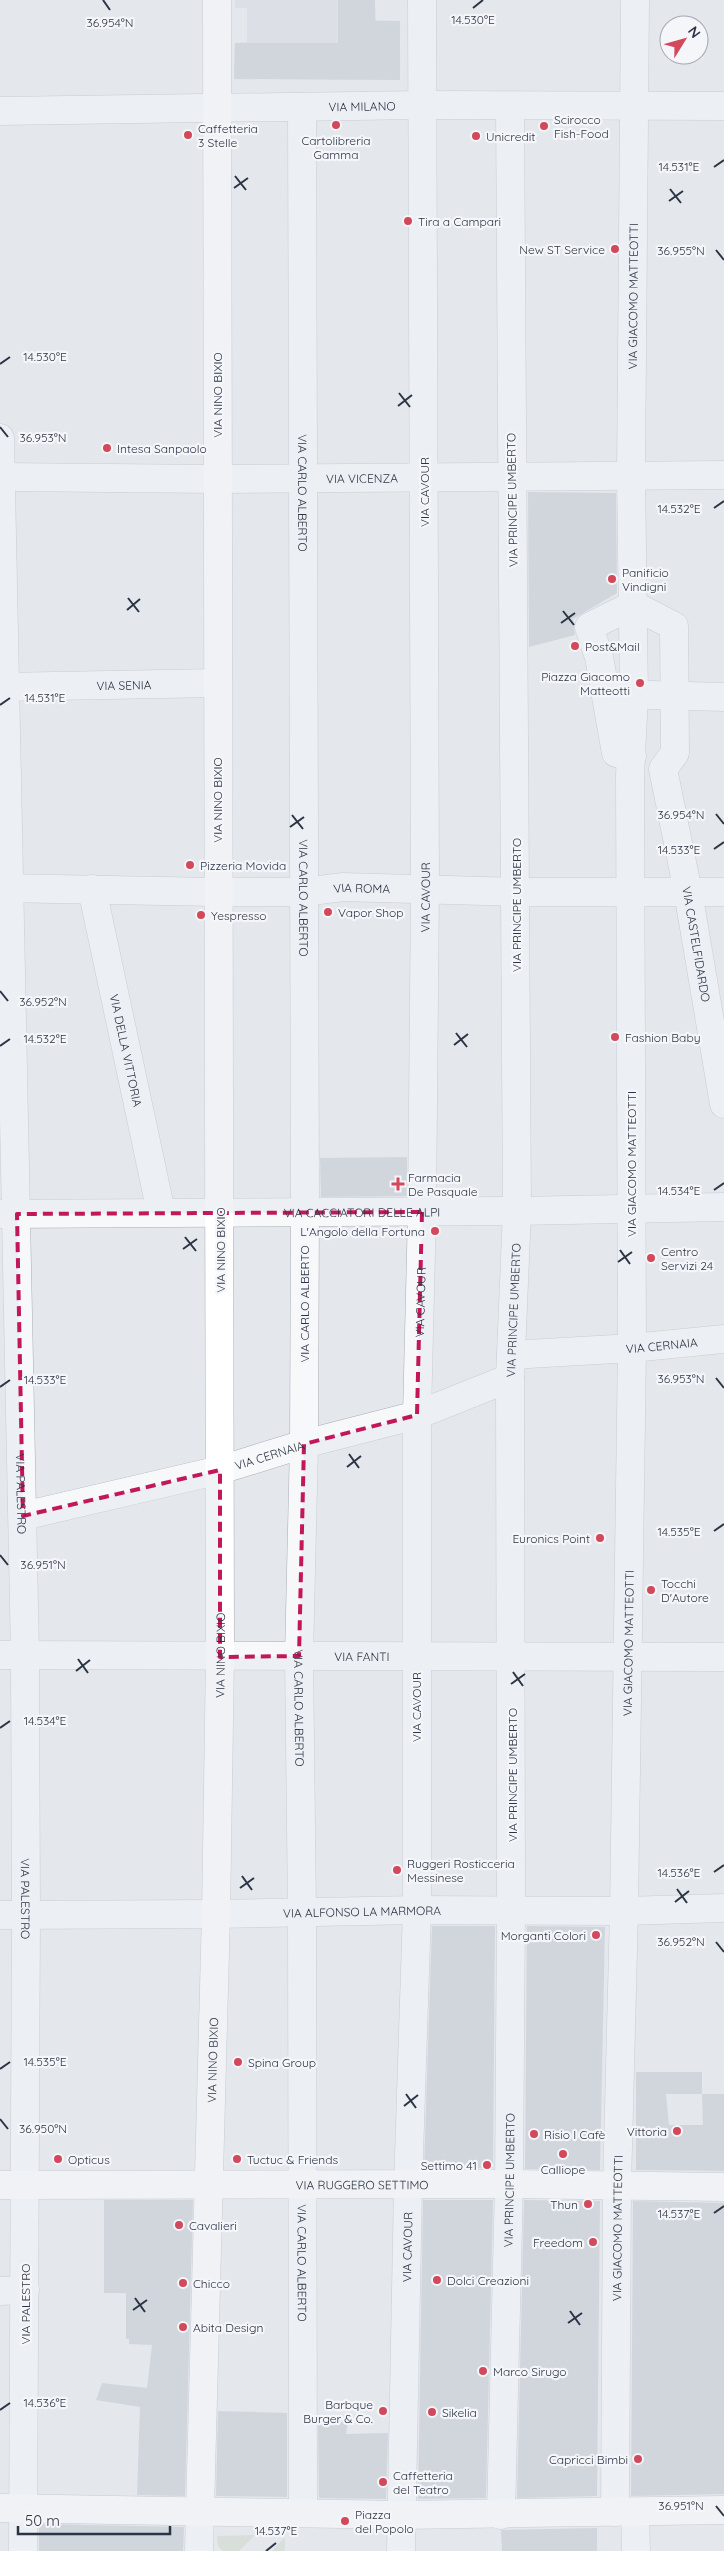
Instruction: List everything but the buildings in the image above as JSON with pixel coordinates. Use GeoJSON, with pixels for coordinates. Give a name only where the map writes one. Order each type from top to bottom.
{"type":"FeatureCollection","features":[{"type":"Feature","properties":{"kind":"main road","name":"VIA NINO BIXIO"},"geometry":{"type":"LineString","coordinates":[[196,2506],[209,2184],[220,1657],[220,1214],[217,892],[217,0]]}},
{"type":"Feature","properties":{"kind":"main road","name":"VIA RUGGERO SETTIMO"},"geometry":{"type":"LineString","coordinates":[[12,2185],[408,2186],[509,2184],[724,2188]]}},
{"type":"Feature","properties":{"kind":"main road"},"geometry":{"type":"LineString","coordinates":[[11,2508],[196,2506],[402,2507],[501,2515],[724,2510]]}},
{"type":"Feature","properties":{"kind":"street","name":"VIA CAVOUR"},"geometry":{"type":"LineString","coordinates":[[401,2551],[408,2186],[417,1910],[417,1415],[422,1212],[425,890],[422,0]]}},
{"type":"Feature","properties":{"kind":"street","name":"VIA GIACOMO MATTEOTTI"},"geometry":{"type":"LineString","coordinates":[[634,0],[631,475],[634,695],[631,766],[632,1348],[624,1911],[617,2186],[625,2512],[636,2551]]}},
{"type":"Feature","properties":{"kind":"street","name":"VIA MILANO"},"geometry":{"type":"LineString","coordinates":[[0,112],[422,106],[724,106]]}},
{"type":"Feature","properties":{"kind":"street","name":"VIA PRINCIPE UMBERTO"},"geometry":{"type":"LineString","coordinates":[[501,2515],[509,2184],[512,1657],[511,1367],[517,1211],[510,106]]}},
{"type":"Feature","properties":{"kind":"street","name":"VIA CARLO ALBERTO"},"geometry":{"type":"LineString","coordinates":[[302,107],[305,1212],[304,1444],[299,1656],[302,1912],[303,2506]]}},
{"type":"Feature","properties":{"kind":"street","name":"VIA PALESTRO"},"geometry":{"type":"LineString","coordinates":[[0,438],[9,1214],[23,1516],[12,1655],[11,2508],[23,2551]]}},
{"type":"Feature","properties":{"kind":"street","name":"VIA VICENZA"},"geometry":{"type":"LineString","coordinates":[[0,477],[217,479],[511,475],[724,475]]}},
{"type":"Feature","properties":{"kind":"street"},"geometry":{"type":"LineString","coordinates":[[631,766],[616,753],[606,694],[589,627],[633,599]]}},
{"type":"Feature","properties":{"kind":"street","name":"VIA CASTELFIDARDO"},"geometry":{"type":"LineString","coordinates":[[633,599],[674,626],[682,696],[675,753],[663,769],[688,892],[724,1104]]}},
{"type":"Feature","properties":{"kind":"street","name":"VIA SENIA"},"geometry":{"type":"LineString","coordinates":[[2,687],[217,683]]}},
{"type":"Feature","properties":{"kind":"street"},"geometry":{"type":"LineString","coordinates":[[606,694],[724,697]]}},
{"type":"Feature","properties":{"kind":"street","name":"VIA ROMA"},"geometry":{"type":"LineString","coordinates":[[5,888],[303,892],[343,887],[516,892],[724,892]]}},
{"type":"Feature","properties":{"kind":"street","name":"VIA DELLA VITTORIA"},"geometry":{"type":"LineString","coordinates":[[92,889],[161,1212]]}},
{"type":"Feature","properties":{"kind":"street","name":"VIA CACCIATORI DELLE ALPI"},"geometry":{"type":"LineString","coordinates":[[9,1214],[631,1210],[724,1207]]}},
{"type":"Feature","properties":{"kind":"street","name":"VIA CERNAIA"},"geometry":{"type":"LineString","coordinates":[[23,1516],[220,1470],[304,1444],[417,1415],[511,1367],[632,1348],[724,1339]]}},
{"type":"Feature","properties":{"kind":"street","name":"VIA FANTI"},"geometry":{"type":"LineString","coordinates":[[12,1655],[512,1657],[628,1655],[724,1657]]}},
{"type":"Feature","properties":{"kind":"street","name":"VIA ALFONSO LA MARMORA"},"geometry":{"type":"LineString","coordinates":[[13,1915],[216,1914],[417,1910],[624,1911],[724,1908]]}},
{"type":"Feature","properties":{"kind":"street"},"geometry":{"type":"LineString","coordinates":[[196,2506],[199,2551]]}},
{"type":"Feature","properties":{"kind":"highlighted area"},"geometry":{"type":"Polygon","coordinates":[[[422,1212],[417,1415],[304,1444],[299,1656],[220,1657],[220,1470],[23,1516],[17,1214],[422,1212]]]}},
{"type":"Feature","properties":{"kind":"shaded area"},"geometry":{"type":"Polygon","coordinates":[[[235,0],[375,0],[376,20],[400,21],[400,80],[234,79],[235,43],[247,42],[247,8],[235,8],[235,0]]]}},
{"type":"Feature","properties":{"kind":"green space"},"geometry":{"type":"Polygon","coordinates":[[[255,2535],[239,2551],[223,2551],[218,2546],[217,2536],[255,2535]]]}},
{"type":"Feature","properties":{"kind":"green space"},"geometry":{"type":"Polygon","coordinates":[[[285,2537],[285,2551],[272,2551],[285,2537]]]}},
{"type":"Feature","properties":{"kind":"place","name":"Cartolibreria Gamma"},"geometry":{"type":"Point","coordinates":[336,125]}},
{"type":"Feature","properties":{"kind":"place","name":"Scirocco Fish-Food"},"geometry":{"type":"Point","coordinates":[544,126]}},
{"type":"Feature","properties":{"kind":"place","name":"Caffetteria 3 Stelle"},"geometry":{"type":"Point","coordinates":[188,135]}},
{"type":"Feature","properties":{"kind":"place","name":"Unicredit"},"geometry":{"type":"Point","coordinates":[476,136]}},
{"type":"Feature","properties":{"kind":"place","name":"Tira a Campari"},"geometry":{"type":"Point","coordinates":[408,221]}},
{"type":"Feature","properties":{"kind":"place","name":"New ST Service"},"geometry":{"type":"Point","coordinates":[615,249]}},
{"type":"Feature","properties":{"kind":"place","name":"Intesa Sanpaolo"},"geometry":{"type":"Point","coordinates":[107,448]}},
{"type":"Feature","properties":{"kind":"place","name":"Panificio Vindigni"},"geometry":{"type":"Point","coordinates":[612,579]}},
{"type":"Feature","properties":{"kind":"place","name":"Post&Mail"},"geometry":{"type":"Point","coordinates":[575,646]}},
{"type":"Feature","properties":{"kind":"place","name":"Piazza Giacomo Matteotti"},"geometry":{"type":"Point","coordinates":[640,683]}},
{"type":"Feature","properties":{"kind":"place","name":"Pizzeria Movida"},"geometry":{"type":"Point","coordinates":[190,865]}},
{"type":"Feature","properties":{"kind":"place","name":"Vapor Shop"},"geometry":{"type":"Point","coordinates":[328,912]}},
{"type":"Feature","properties":{"kind":"place","name":"Yespresso"},"geometry":{"type":"Point","coordinates":[201,915]}},
{"type":"Feature","properties":{"kind":"place","name":"Fashion Baby"},"geometry":{"type":"Point","coordinates":[615,1037]}},
{"type":"Feature","properties":{"kind":"place","name":"Farmacia De Pasquale"},"geometry":{"type":"Point","coordinates":[398,1184]}},
{"type":"Feature","properties":{"kind":"place","name":"L'Angolo della Fortuna"},"geometry":{"type":"Point","coordinates":[435,1231]}},
{"type":"Feature","properties":{"kind":"place","name":"Centro Servizi 24"},"geometry":{"type":"Point","coordinates":[651,1258]}},
{"type":"Feature","properties":{"kind":"place","name":"Euronics Point"},"geometry":{"type":"Point","coordinates":[600,1538]}},
{"type":"Feature","properties":{"kind":"place","name":"Tocchi D'Autore"},"geometry":{"type":"Point","coordinates":[651,1590]}},
{"type":"Feature","properties":{"kind":"place","name":"Ruggeri Rosticceria Messinese"},"geometry":{"type":"Point","coordinates":[397,1870]}},
{"type":"Feature","properties":{"kind":"place","name":"Morganti Colori"},"geometry":{"type":"Point","coordinates":[596,1935]}},
{"type":"Feature","properties":{"kind":"place","name":"Spina Group"},"geometry":{"type":"Point","coordinates":[238,2062]}},
{"type":"Feature","properties":{"kind":"place","name":"Vittoria"},"geometry":{"type":"Point","coordinates":[677,2131]}},
{"type":"Feature","properties":{"kind":"place","name":"Risio I Cafè"},"geometry":{"type":"Point","coordinates":[534,2134]}},
{"type":"Feature","properties":{"kind":"place","name":"Calliope"},"geometry":{"type":"Point","coordinates":[563,2154]}},
{"type":"Feature","properties":{"kind":"place","name":"Opticus"},"geometry":{"type":"Point","coordinates":[58,2159]}},
{"type":"Feature","properties":{"kind":"place","name":"Tuctuc & Friends"},"geometry":{"type":"Point","coordinates":[237,2159]}},
{"type":"Feature","properties":{"kind":"place","name":"Settimo 41"},"geometry":{"type":"Point","coordinates":[487,2165]}},
{"type":"Feature","properties":{"kind":"place","name":"Thun"},"geometry":{"type":"Point","coordinates":[588,2204]}},
{"type":"Feature","properties":{"kind":"place","name":"Cavalieri"},"geometry":{"type":"Point","coordinates":[179,2225]}},
{"type":"Feature","properties":{"kind":"place","name":"Freedom"},"geometry":{"type":"Point","coordinates":[593,2242]}},
{"type":"Feature","properties":{"kind":"place","name":"Dolci Creazioni"},"geometry":{"type":"Point","coordinates":[437,2280]}},
{"type":"Feature","properties":{"kind":"place","name":"Chicco"},"geometry":{"type":"Point","coordinates":[183,2283]}},
{"type":"Feature","properties":{"kind":"place","name":"Abita Design"},"geometry":{"type":"Point","coordinates":[183,2327]}},
{"type":"Feature","properties":{"kind":"place","name":"Marco Sirugo"},"geometry":{"type":"Point","coordinates":[483,2371]}},
{"type":"Feature","properties":{"kind":"place","name":"Barbque Burger & Co."},"geometry":{"type":"Point","coordinates":[383,2411]}},
{"type":"Feature","properties":{"kind":"place","name":"Sikelia"},"geometry":{"type":"Point","coordinates":[432,2412]}},
{"type":"Feature","properties":{"kind":"place","name":"Capricci Bimbi"},"geometry":{"type":"Point","coordinates":[638,2459]}},
{"type":"Feature","properties":{"kind":"place","name":"Caffetteria del Teatro"},"geometry":{"type":"Point","coordinates":[383,2482]}},
{"type":"Feature","properties":{"kind":"place","name":"Piazza del Popolo"},"geometry":{"type":"Point","coordinates":[345,2521]}}]}
